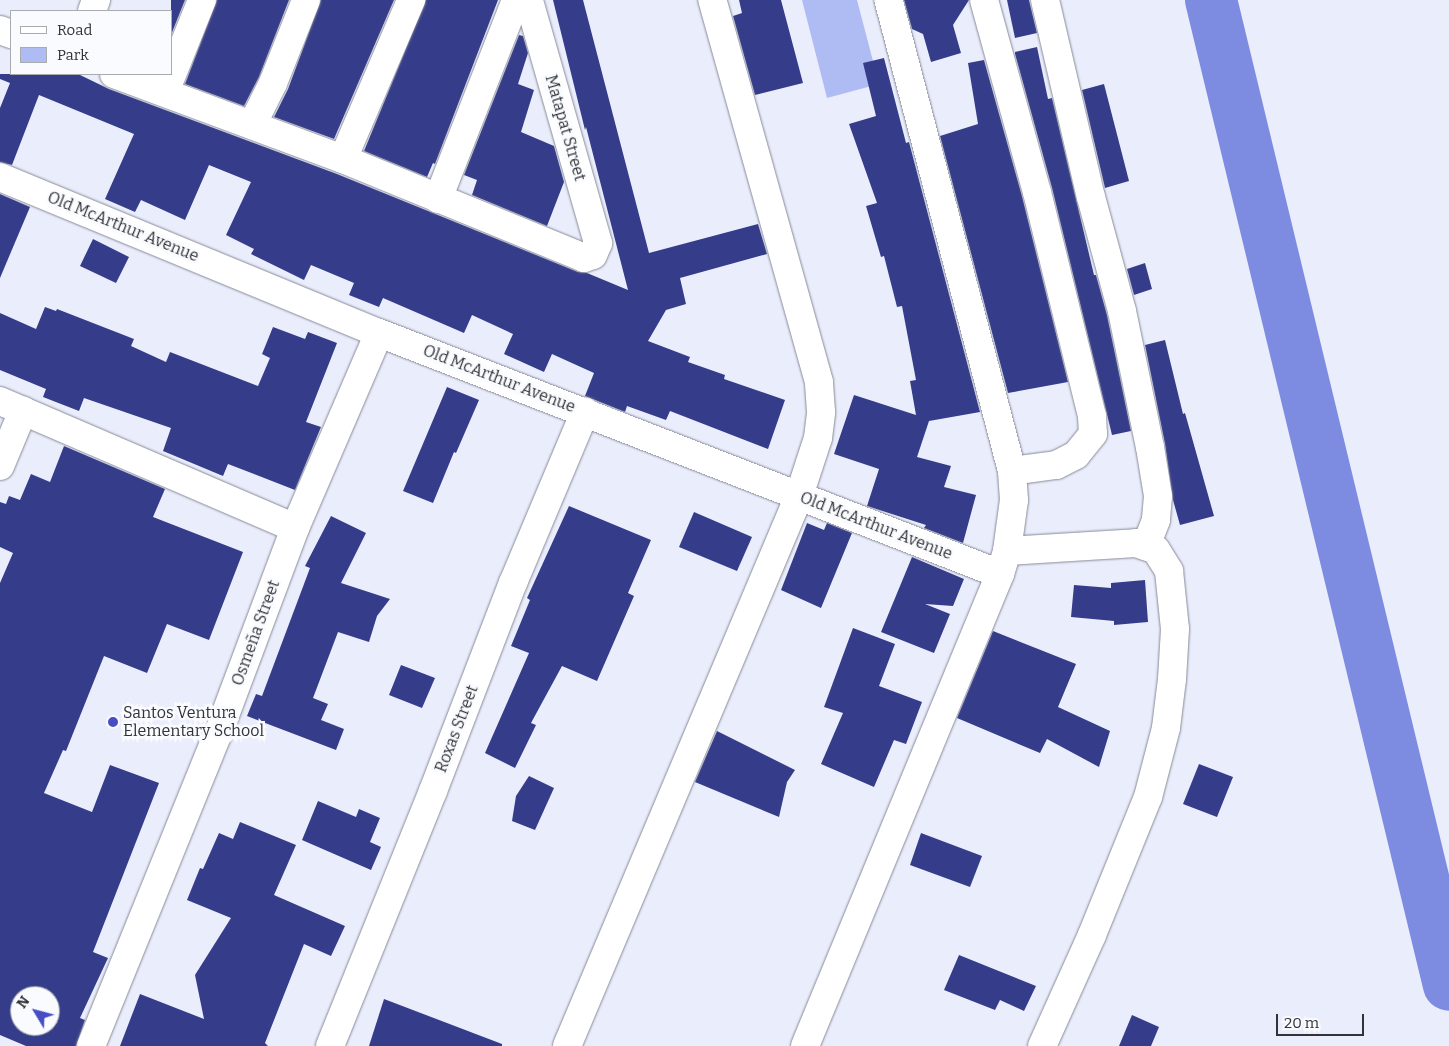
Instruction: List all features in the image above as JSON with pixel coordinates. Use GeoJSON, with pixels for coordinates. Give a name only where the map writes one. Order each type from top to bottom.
{"type":"FeatureCollection","features":[{"type":"Feature","properties":{"kind":"street"},"geometry":{"type":"LineString","coordinates":[[172,75],[202,0]]}},
{"type":"Feature","properties":{"kind":"street"},"geometry":{"type":"LineString","coordinates":[[252,125],[273,83],[306,0]]}},
{"type":"Feature","properties":{"kind":"street"},"geometry":{"type":"LineString","coordinates":[[343,160],[411,0]]}},
{"type":"Feature","properties":{"kind":"street"},"geometry":{"type":"LineString","coordinates":[[117,75],[343,160],[438,199],[516,0]]}},
{"type":"Feature","properties":{"kind":"street","name":"Matapat Street"},"geometry":{"type":"LineString","coordinates":[[438,199],[584,258],[594,255],[598,243],[529,0]]}},
{"type":"Feature","properties":{"kind":"street"},"geometry":{"type":"LineString","coordinates":[[567,1046],[799,496],[818,438],[821,412],[819,382],[786,271],[712,0]]}},
{"type":"Feature","properties":{"kind":"street"},"geometry":{"type":"LineString","coordinates":[[805,1046],[1003,563],[1014,500],[1012,471],[888,0]]}},
{"type":"Feature","properties":{"kind":"street"},"geometry":{"type":"LineString","coordinates":[[984,0],[1037,192],[1092,416],[1093,434],[1076,456],[1056,465],[1012,471]]}},
{"type":"Feature","properties":{"kind":"street"},"geometry":{"type":"LineString","coordinates":[[1045,0],[1091,197],[1122,310],[1150,447],[1158,496],[1156,520],[1146,546]]}},
{"type":"Feature","properties":{"kind":"street"},"geometry":{"type":"LineString","coordinates":[[165,92],[172,75]]}},
{"type":"Feature","properties":{"kind":"street","name":"Old McArthur Avenue"},"geometry":{"type":"LineString","coordinates":[[0,177],[380,333],[799,496],[1003,563]]}},
{"type":"Feature","properties":{"kind":"street","name":"Osmeña Street"},"geometry":{"type":"LineString","coordinates":[[91,1046],[218,734],[294,528],[380,333]]}},
{"type":"Feature","properties":{"kind":"street"},"geometry":{"type":"LineString","coordinates":[[0,466],[12,406],[294,528]]}},
{"type":"Feature","properties":{"kind":"street","name":"Roxas Street"},"geometry":{"type":"LineString","coordinates":[[330,1046],[433,791],[513,583],[585,412]]}},
{"type":"Feature","properties":{"kind":"street"},"geometry":{"type":"LineString","coordinates":[[1003,563],[1136,543],[1146,546],[1156,550],[1169,571],[1175,629],[1172,679],[1166,728],[1148,797],[1092,935],[1042,1046]]}},
{"type":"Feature","properties":{"kind":"green space"},"geometry":{"type":"Polygon","coordinates":[[[802,0],[857,0],[879,84],[827,98],[802,0]]]}},
{"type":"Feature","properties":{"kind":"building"},"geometry":{"type":"Polygon","coordinates":[[[171,0],[185,0],[172,32],[172,10],[171,0]]]}},
{"type":"Feature","properties":{"kind":"building"},"geometry":{"type":"Polygon","coordinates":[[[217,0],[289,0],[259,77],[244,106],[185,84],[217,0]]]}},
{"type":"Feature","properties":{"kind":"building"},"geometry":{"type":"Polygon","coordinates":[[[321,0],[394,0],[334,139],[274,117],[288,89],[321,0]]]}},
{"type":"Feature","properties":{"kind":"building"},"geometry":{"type":"Polygon","coordinates":[[[426,0],[498,0],[435,164],[433,163],[427,177],[364,151],[426,0]]]}},
{"type":"Feature","properties":{"kind":"building"},"geometry":{"type":"Polygon","coordinates":[[[553,0],[583,0],[649,253],[758,224],[767,254],[680,278],[686,304],[666,310],[648,341],[690,357],[688,362],[725,375],[724,379],[785,400],[768,449],[670,411],[666,420],[627,406],[625,412],[585,396],[594,373],[552,354],[544,372],[504,354],[513,334],[472,315],[464,333],[383,298],[379,307],[349,295],[354,283],[311,265],[304,280],[251,254],[254,249],[226,235],[251,182],[209,165],[185,220],[141,200],[135,212],[105,199],[134,134],[39,95],[12,165],[0,162],[0,108],[10,83],[0,79],[0,74],[80,75],[109,89],[337,174],[578,272],[587,273],[628,290],[586,127],[585,130],[553,0]]]}},
{"type":"Feature","properties":{"kind":"building"},"geometry":{"type":"Polygon","coordinates":[[[739,0],[781,0],[803,83],[755,95],[733,16],[742,13],[739,0]]]}},
{"type":"Feature","properties":{"kind":"building"},"geometry":{"type":"Polygon","coordinates":[[[904,0],[969,0],[953,25],[961,53],[931,62],[923,34],[912,29],[904,0]]]}},
{"type":"Feature","properties":{"kind":"building"},"geometry":{"type":"Polygon","coordinates":[[[1007,0],[1029,0],[1037,33],[1015,38],[1007,0]]]}},
{"type":"Feature","properties":{"kind":"building"},"geometry":{"type":"Polygon","coordinates":[[[519,35],[523,36],[528,53],[518,84],[534,90],[521,132],[554,146],[564,182],[547,226],[472,195],[477,180],[464,175],[519,35]]]}},
{"type":"Feature","properties":{"kind":"building"},"geometry":{"type":"Polygon","coordinates":[[[1037,47],[1048,99],[1052,98],[1094,275],[1096,275],[1107,315],[1131,431],[1112,435],[1052,188],[1015,54],[1015,52],[1037,47]]]}},
{"type":"Feature","properties":{"kind":"building"},"geometry":{"type":"Polygon","coordinates":[[[884,58],[906,143],[909,142],[980,412],[929,421],[917,457],[951,466],[944,487],[976,495],[963,543],[924,528],[926,525],[867,506],[879,469],[834,454],[854,395],[916,415],[910,381],[916,380],[902,306],[897,307],[884,256],[881,257],[866,206],[877,203],[849,124],[876,116],[863,63],[884,58]]]}},
{"type":"Feature","properties":{"kind":"building"},"geometry":{"type":"Polygon","coordinates":[[[984,60],[1022,196],[1068,382],[1008,393],[940,136],[978,124],[968,63],[984,60]]]}},
{"type":"Feature","properties":{"kind":"building"},"geometry":{"type":"Polygon","coordinates":[[[1104,84],[1129,181],[1105,188],[1082,90],[1104,84]]]}},
{"type":"Feature","properties":{"kind":"building"},"geometry":{"type":"Polygon","coordinates":[[[0,194],[30,207],[0,278],[0,194]]]}},
{"type":"Feature","properties":{"kind":"building"},"geometry":{"type":"Polygon","coordinates":[[[93,239],[129,257],[116,283],[80,266],[93,239]]]}},
{"type":"Feature","properties":{"kind":"building"},"geometry":{"type":"Polygon","coordinates":[[[1145,263],[1152,289],[1134,295],[1127,269],[1145,263]]]}},
{"type":"Feature","properties":{"kind":"building"},"geometry":{"type":"Polygon","coordinates":[[[45,307],[56,311],[57,309],[134,339],[131,346],[166,362],[170,352],[258,386],[270,358],[262,354],[273,327],[305,339],[308,332],[337,343],[306,422],[321,427],[295,490],[228,464],[223,476],[163,451],[171,428],[84,398],[79,411],[43,397],[46,389],[0,370],[0,313],[36,329],[45,307]]]}},
{"type":"Feature","properties":{"kind":"building"},"geometry":{"type":"Polygon","coordinates":[[[1165,340],[1183,414],[1185,413],[1214,516],[1180,525],[1173,500],[1165,444],[1145,345],[1165,340]]]}},
{"type":"Feature","properties":{"kind":"building"},"geometry":{"type":"Polygon","coordinates":[[[447,387],[479,400],[456,453],[454,452],[433,503],[403,491],[447,387]]]}},
{"type":"Feature","properties":{"kind":"building"},"geometry":{"type":"Polygon","coordinates":[[[64,446],[165,489],[153,517],[243,552],[209,640],[167,624],[147,673],[104,656],[66,751],[63,750],[44,793],[92,812],[110,765],[159,783],[93,952],[108,958],[80,1018],[85,1020],[76,1046],[26,1046],[0,1035],[0,583],[13,553],[0,547],[0,502],[6,504],[9,496],[20,500],[31,474],[50,482],[64,446]]]}},
{"type":"Feature","properties":{"kind":"building"},"geometry":{"type":"Polygon","coordinates":[[[569,506],[651,540],[628,593],[634,596],[597,681],[562,666],[531,723],[536,725],[515,768],[485,753],[529,653],[511,646],[530,600],[527,598],[569,506]]]}},
{"type":"Feature","properties":{"kind":"building"},"geometry":{"type":"Polygon","coordinates":[[[694,512],[752,537],[737,571],[679,547],[694,512]]]}},
{"type":"Feature","properties":{"kind":"building"},"geometry":{"type":"Polygon","coordinates":[[[331,516],[366,533],[341,583],[390,599],[377,616],[369,642],[338,632],[313,698],[328,704],[321,720],[344,729],[336,750],[247,716],[256,694],[262,696],[310,568],[305,566],[331,516]]]}},
{"type":"Feature","properties":{"kind":"building"},"geometry":{"type":"Polygon","coordinates":[[[807,523],[824,530],[827,523],[852,533],[821,608],[781,590],[807,523]]]}},
{"type":"Feature","properties":{"kind":"building"},"geometry":{"type":"Polygon","coordinates":[[[912,557],[964,579],[953,606],[925,604],[950,614],[934,653],[881,632],[912,557]]]}},
{"type":"Feature","properties":{"kind":"building"},"geometry":{"type":"Polygon","coordinates":[[[1145,580],[1148,622],[1114,625],[1114,621],[1071,617],[1074,585],[1111,588],[1111,583],[1145,580]]]}},
{"type":"Feature","properties":{"kind":"building"},"geometry":{"type":"Polygon","coordinates":[[[853,628],[895,644],[879,686],[922,702],[906,744],[894,740],[874,787],[821,764],[843,713],[824,707],[853,628]]]}},
{"type":"Feature","properties":{"kind":"building"},"geometry":{"type":"Polygon","coordinates":[[[993,631],[1076,664],[1058,707],[1110,731],[1099,767],[1047,739],[1040,753],[957,718],[993,631]]]}},
{"type":"Feature","properties":{"kind":"building"},"geometry":{"type":"Polygon","coordinates":[[[401,665],[435,678],[422,708],[389,695],[401,665]]]}},
{"type":"Feature","properties":{"kind":"building"},"geometry":{"type":"Polygon","coordinates":[[[717,731],[795,770],[787,782],[779,817],[695,782],[717,731]]]}},
{"type":"Feature","properties":{"kind":"building"},"geometry":{"type":"Polygon","coordinates":[[[1199,764],[1233,777],[1217,817],[1183,804],[1199,764]]]}},
{"type":"Feature","properties":{"kind":"building"},"geometry":{"type":"Polygon","coordinates":[[[529,776],[554,788],[535,830],[512,821],[516,796],[529,776]]]}},
{"type":"Feature","properties":{"kind":"building"},"geometry":{"type":"Polygon","coordinates":[[[318,801],[356,817],[359,809],[380,818],[370,842],[381,847],[371,870],[302,840],[318,801]]]}},
{"type":"Feature","properties":{"kind":"building"},"geometry":{"type":"Polygon","coordinates":[[[240,822],[296,845],[274,895],[345,926],[331,956],[304,944],[265,1043],[268,1046],[120,1046],[140,994],[204,1019],[195,975],[231,918],[187,900],[200,868],[203,869],[219,833],[233,839],[240,822]]]}},
{"type":"Feature","properties":{"kind":"building"},"geometry":{"type":"Polygon","coordinates":[[[921,833],[982,856],[970,887],[910,865],[921,833]]]}},
{"type":"Feature","properties":{"kind":"building"},"geometry":{"type":"Polygon","coordinates":[[[959,955],[1036,986],[1024,1011],[1000,1000],[995,1010],[944,990],[959,955]]]}},
{"type":"Feature","properties":{"kind":"building"},"geometry":{"type":"Polygon","coordinates":[[[384,999],[502,1044],[502,1046],[369,1046],[384,999]]]}},
{"type":"Feature","properties":{"kind":"building"},"geometry":{"type":"Polygon","coordinates":[[[1132,1015],[1159,1027],[1151,1046],[1119,1046],[1132,1015]]]}},
{"type":"Feature","properties":{"kind":"waterway"},"geometry":{"type":"LineString","coordinates":[[1211,0],[1449,985]]}},
{"type":"Feature","properties":{"kind":"place","name":"Santos Ventura Elementary School"},"geometry":{"type":"Point","coordinates":[113,722]}}]}
